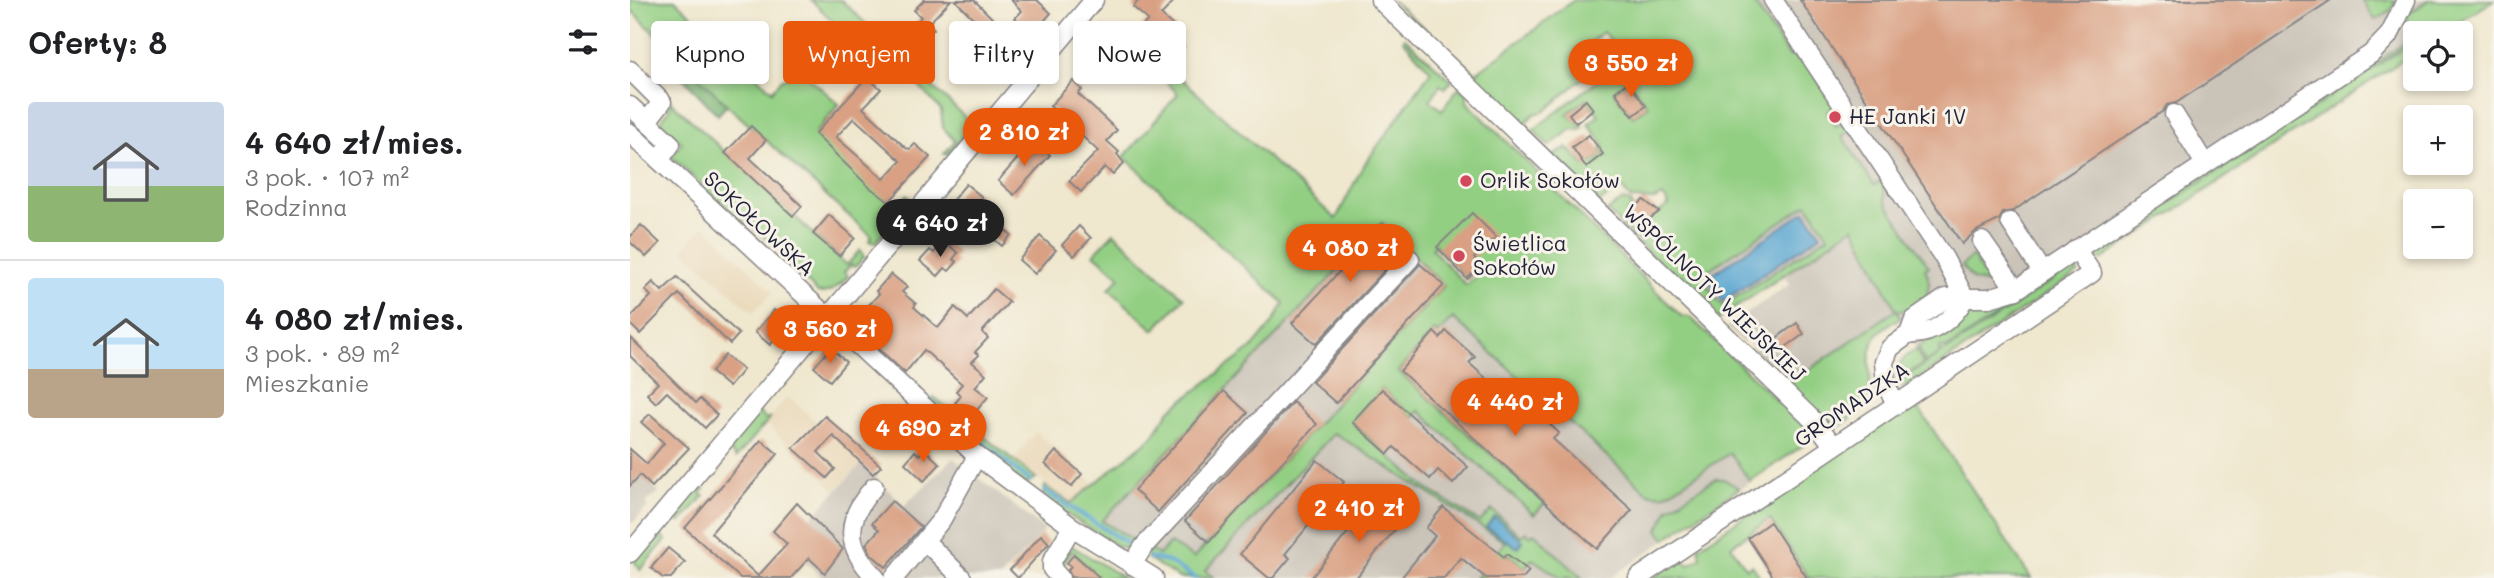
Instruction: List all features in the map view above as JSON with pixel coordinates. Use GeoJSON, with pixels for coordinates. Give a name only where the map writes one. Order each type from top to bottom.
{"type":"FeatureCollection","features":[{"type":"Feature","properties":{"kind":"street"},"geometry":{"type":"LineString","coordinates":[[630,554],[1094,0]]}},
{"type":"Feature","properties":{"kind":"street","name":"WSPÓLNOTY WIEJSKIEJ"},"geometry":{"type":"LineString","coordinates":[[1380,0],[1820,427],[1833,444]]}},
{"type":"Feature","properties":{"kind":"street"},"geometry":{"type":"LineString","coordinates":[[1773,0],[1944,258],[1965,298]]}},
{"type":"Feature","properties":{"kind":"street"},"geometry":{"type":"LineString","coordinates":[[1965,298],[1997,297],[2016,290],[2379,48],[2394,26],[2406,0]]}},
{"type":"Feature","properties":{"kind":"street"},"geometry":{"type":"LineString","coordinates":[[637,92],[671,145],[659,160]]}},
{"type":"Feature","properties":{"kind":"street"},"geometry":{"type":"LineString","coordinates":[[2174,114],[2205,163]]}},
{"type":"Feature","properties":{"kind":"street","name":"SOKOŁOWSKA"},"geometry":{"type":"LineString","coordinates":[[630,133],[977,456],[1072,527],[1154,578]]}},
{"type":"Feature","properties":{"kind":"street"},"geometry":{"type":"LineString","coordinates":[[2010,222],[2042,272]]}},
{"type":"Feature","properties":{"kind":"street"},"geometry":{"type":"LineString","coordinates":[[1982,241],[2016,290]]}},
{"type":"Feature","properties":{"kind":"street","name":"GROMADZKA"},"geometry":{"type":"LineString","coordinates":[[1638,578],[1833,444],[2092,273],[2076,249]]}},
{"type":"Feature","properties":{"kind":"street"},"geometry":{"type":"LineString","coordinates":[[1132,565],[1144,546],[1410,259]]}},
{"type":"Feature","properties":{"kind":"street"},"geometry":{"type":"LineString","coordinates":[[1896,403],[1886,386],[1884,362],[1890,348],[1909,334],[1924,335],[1957,313],[1965,298]]}},
{"type":"Feature","properties":{"kind":"street"},"geometry":{"type":"LineString","coordinates":[[905,574],[977,456]]}},
{"type":"Feature","properties":{"kind":"street"},"geometry":{"type":"LineString","coordinates":[[874,487],[858,506],[851,534],[857,556],[876,578]]}},
{"type":"Feature","properties":{"kind":"street"},"geometry":{"type":"LineString","coordinates":[[1060,578],[1052,569],[1052,561],[1072,527]]}},
{"type":"Feature","properties":{"kind":"street"},"geometry":{"type":"LineString","coordinates":[[926,542],[961,578]]}},
{"type":"Feature","properties":{"kind":"shaded area"},"geometry":{"type":"Polygon","coordinates":[[[1608,0],[2441,0],[2409,21],[2403,21],[2403,49],[1947,350],[1943,349],[1924,365],[1896,310],[1786,385],[1755,354],[1748,340],[1743,343],[1727,327],[1790,284],[1784,274],[1718,318],[1684,280],[1797,197],[1608,0]]]}},
{"type":"Feature","properties":{"kind":"shaded area"},"geometry":{"type":"Polygon","coordinates":[[[1355,188],[1432,248],[1466,285],[1570,204],[1586,224],[1681,316],[1690,317],[1808,430],[1807,443],[1610,578],[1214,578],[1196,566],[1162,557],[1071,503],[1152,437],[1170,410],[1252,348],[1272,324],[1355,188]]]}},
{"type":"Feature","properties":{"kind":"shaded area"},"geometry":{"type":"Polygon","coordinates":[[[704,226],[773,292],[753,313],[683,249],[704,226]]]}},
{"type":"Feature","properties":{"kind":"shaded area"},"geometry":{"type":"Polygon","coordinates":[[[786,399],[791,399],[862,463],[835,490],[766,423],[786,399]]]}},
{"type":"Feature","properties":{"kind":"shaded area"},"geometry":{"type":"Polygon","coordinates":[[[1036,432],[1094,484],[1071,503],[1013,460],[1036,432]]]}},
{"type":"Feature","properties":{"kind":"shaded area"},"geometry":{"type":"Polygon","coordinates":[[[953,458],[1045,530],[1000,578],[823,578],[786,545],[862,463],[904,506],[953,458]]]}},
{"type":"Feature","properties":{"kind":"shaded area"},"geometry":{"type":"Polygon","coordinates":[[[630,466],[659,492],[646,502],[648,506],[633,523],[630,520],[630,466]]]}},
{"type":"Feature","properties":{"kind":"green space"},"geometry":{"type":"Polygon","coordinates":[[[630,0],[675,0],[697,21],[651,21],[651,30],[630,9],[630,0]]]}},
{"type":"Feature","properties":{"kind":"green space"},"geometry":{"type":"Polygon","coordinates":[[[811,0],[841,0],[863,21],[833,21],[811,0]]]}},
{"type":"Feature","properties":{"kind":"green space"},"geometry":{"type":"Polygon","coordinates":[[[1392,0],[1476,73],[1574,0],[1752,0],[1789,56],[1798,50],[1835,106],[1827,112],[1836,126],[1845,121],[1851,130],[1842,136],[1874,185],[1884,179],[1885,201],[1929,267],[1925,269],[1929,289],[1924,299],[1909,312],[1897,310],[1900,318],[1884,328],[1875,338],[1870,354],[1870,389],[1862,407],[1846,423],[1834,427],[1823,417],[1821,420],[1787,385],[1896,310],[1854,227],[1719,319],[1703,308],[1715,297],[1723,306],[1828,236],[1807,204],[1701,275],[1713,294],[1701,305],[1607,211],[1623,200],[1631,202],[1632,208],[1627,212],[1638,227],[1669,205],[1663,196],[1654,200],[1631,199],[1621,187],[1599,203],[1551,157],[1567,147],[1586,167],[1604,154],[1601,149],[1604,145],[1588,124],[1599,115],[1586,99],[1567,114],[1583,127],[1579,130],[1572,129],[1549,146],[1533,130],[1626,59],[1603,32],[1586,46],[1594,60],[1594,68],[1545,111],[1534,114],[1525,123],[1527,125],[1521,126],[1392,0]],[[1628,81],[1614,92],[1633,117],[1648,106],[1628,81]]]}},
{"type":"Feature","properties":{"kind":"green space"},"geometry":{"type":"Polygon","coordinates":[[[2362,0],[2395,0],[2391,10],[2375,20],[2362,0]]]}},
{"type":"Feature","properties":{"kind":"green space"},"geometry":{"type":"Polygon","coordinates":[[[2429,0],[2494,0],[2462,21],[2408,21],[2408,14],[2429,0]]]}},
{"type":"Feature","properties":{"kind":"green space"},"geometry":{"type":"Polygon","coordinates":[[[1405,38],[1452,81],[1445,88],[1440,85],[1430,101],[1442,110],[1459,87],[1467,94],[1467,102],[1681,316],[1690,317],[1808,430],[1807,443],[1750,481],[1730,453],[1670,492],[1662,495],[1648,493],[1453,318],[1438,334],[1434,331],[1398,371],[1545,503],[1534,515],[1419,411],[1413,417],[1382,389],[1352,423],[1423,486],[1480,522],[1492,510],[1521,536],[1526,532],[1530,536],[1534,533],[1582,578],[1561,578],[1532,559],[1525,568],[1507,553],[1487,578],[1476,578],[1505,542],[1334,433],[1205,571],[1214,578],[1179,578],[1147,558],[1149,549],[1159,555],[1170,543],[1194,558],[1444,286],[1382,223],[1102,521],[1139,543],[1133,549],[1118,547],[1042,498],[1045,486],[1071,503],[1152,437],[1170,410],[1252,348],[1272,324],[1284,303],[1124,157],[1178,94],[1169,84],[1186,83],[1336,219],[1362,168],[1431,71],[1403,40],[1405,38]],[[1435,245],[1432,249],[1466,285],[1483,272],[1479,268],[1467,279],[1435,245]]]}},
{"type":"Feature","properties":{"kind":"green space"},"geometry":{"type":"Polygon","coordinates":[[[2403,44],[2403,47],[2165,206],[2403,49],[2403,60],[2101,260],[2091,256],[2093,249],[2403,44]]]}},
{"type":"Feature","properties":{"kind":"green space"},"geometry":{"type":"Polygon","coordinates":[[[783,79],[783,84],[816,84],[839,104],[815,133],[896,208],[907,195],[911,199],[875,243],[869,241],[872,237],[869,234],[706,84],[765,84],[772,91],[783,79]]]}},
{"type":"Feature","properties":{"kind":"green space"},"geometry":{"type":"Polygon","coordinates":[[[689,84],[706,84],[727,105],[718,115],[689,84]]]}},
{"type":"Feature","properties":{"kind":"green space"},"geometry":{"type":"Polygon","coordinates":[[[917,84],[930,84],[971,123],[981,112],[948,155],[944,154],[955,141],[943,128],[941,110],[917,84]]]}},
{"type":"Feature","properties":{"kind":"green space"},"geometry":{"type":"Polygon","coordinates":[[[669,100],[847,265],[860,250],[864,257],[855,267],[851,265],[844,272],[848,276],[842,283],[831,290],[818,293],[804,279],[786,253],[736,217],[671,156],[682,143],[660,123],[670,108],[669,100]]]}},
{"type":"Feature","properties":{"kind":"green space"},"geometry":{"type":"Polygon","coordinates":[[[1114,233],[1184,298],[1154,330],[1109,289],[1120,277],[1094,254],[1114,233]]]}},
{"type":"Feature","properties":{"kind":"green space"},"geometry":{"type":"Polygon","coordinates":[[[1971,257],[1989,284],[1973,280],[1962,266],[1971,257]]]}},
{"type":"Feature","properties":{"kind":"green space"},"geometry":{"type":"Polygon","coordinates":[[[2075,263],[1948,348],[1939,348],[1939,353],[1947,350],[2077,264],[2078,273],[1909,385],[1902,387],[1896,383],[1939,355],[1925,363],[1918,347],[1964,316],[2001,308],[2075,263]]]}},
{"type":"Feature","properties":{"kind":"green space"},"geometry":{"type":"Polygon","coordinates":[[[1916,349],[1923,364],[1897,381],[1898,367],[1916,349]]]}},
{"type":"Feature","properties":{"kind":"green space"},"geometry":{"type":"Polygon","coordinates":[[[934,397],[1036,478],[1024,485],[929,405],[934,397]]]}},
{"type":"Feature","properties":{"kind":"green space"},"geometry":{"type":"Polygon","coordinates":[[[1914,401],[2031,578],[1809,578],[1770,519],[1731,546],[1746,568],[1752,565],[1761,578],[1653,578],[1681,559],[1689,565],[1701,558],[1699,547],[1914,401]]]}},
{"type":"Feature","properties":{"kind":"green space"},"geometry":{"type":"Polygon","coordinates":[[[757,411],[766,419],[771,417],[736,458],[727,447],[757,411]]]}},
{"type":"Feature","properties":{"kind":"green space"},"geometry":{"type":"Polygon","coordinates":[[[1715,479],[1723,479],[1739,488],[1665,539],[1658,530],[1669,508],[1715,479]]]}},
{"type":"Feature","properties":{"kind":"green space"},"geometry":{"type":"Polygon","coordinates":[[[697,483],[705,489],[701,494],[704,496],[680,523],[673,513],[697,483]]]}},
{"type":"Feature","properties":{"kind":"green space"},"geometry":{"type":"Polygon","coordinates":[[[657,532],[666,540],[640,570],[634,560],[657,532]]]}},
{"type":"Feature","properties":{"kind":"green space"},"geometry":{"type":"Polygon","coordinates":[[[1070,545],[1124,578],[1085,578],[1091,569],[1072,552],[1062,566],[1061,561],[1070,545]]]}},
{"type":"Feature","properties":{"kind":"water"},"geometry":{"type":"Polygon","coordinates":[[[1805,211],[1821,235],[1723,301],[1707,278],[1805,211]]]}},
{"type":"Feature","properties":{"kind":"water"},"geometry":{"type":"Polygon","coordinates":[[[1495,517],[1523,541],[1518,548],[1486,527],[1495,517]]]}},
{"type":"Feature","properties":{"kind":"building"},"geometry":{"type":"Polygon","coordinates":[[[924,0],[951,0],[931,21],[917,21],[921,17],[914,10],[924,0]]]}},
{"type":"Feature","properties":{"kind":"building"},"geometry":{"type":"Polygon","coordinates":[[[955,0],[974,0],[995,21],[976,21],[955,0]]]}},
{"type":"Feature","properties":{"kind":"building"},"geometry":{"type":"Polygon","coordinates":[[[1011,0],[1037,0],[1051,13],[1044,21],[1018,21],[1015,18],[1022,11],[1011,0]]]}},
{"type":"Feature","properties":{"kind":"building"},"geometry":{"type":"Polygon","coordinates":[[[1139,0],[1175,0],[1161,15],[1168,21],[1147,21],[1133,7],[1139,0]]]}},
{"type":"Feature","properties":{"kind":"building"},"geometry":{"type":"Polygon","coordinates":[[[1800,0],[2331,0],[2176,103],[2167,105],[2163,111],[2013,211],[2003,213],[1999,220],[1976,231],[1962,244],[1800,0]]]}},
{"type":"Feature","properties":{"kind":"building"},"geometry":{"type":"Polygon","coordinates":[[[1607,42],[1623,60],[1610,73],[1594,54],[1607,42]]]}},
{"type":"Feature","properties":{"kind":"building"},"geometry":{"type":"Polygon","coordinates":[[[1073,81],[1073,84],[1082,90],[1078,94],[1117,130],[1107,141],[1119,152],[1117,154],[1124,163],[1113,175],[1105,167],[1081,192],[1069,181],[1098,151],[1050,106],[1073,81]]]}},
{"type":"Feature","properties":{"kind":"building"},"geometry":{"type":"Polygon","coordinates":[[[1628,82],[1646,106],[1633,116],[1615,92],[1628,82]]]}},
{"type":"Feature","properties":{"kind":"building"},"geometry":{"type":"Polygon","coordinates":[[[861,84],[875,84],[881,89],[863,108],[906,148],[910,149],[915,144],[930,157],[889,202],[868,186],[815,134],[861,84]],[[854,118],[836,137],[884,179],[901,161],[854,118]]]}},
{"type":"Feature","properties":{"kind":"building"},"geometry":{"type":"Polygon","coordinates":[[[1586,100],[1593,109],[1576,123],[1569,114],[1586,100]]]}},
{"type":"Feature","properties":{"kind":"building"},"geometry":{"type":"Polygon","coordinates":[[[1023,110],[1039,124],[1033,132],[1037,135],[1029,145],[1009,128],[1023,110]]]}},
{"type":"Feature","properties":{"kind":"building"},"geometry":{"type":"Polygon","coordinates":[[[751,126],[766,140],[750,158],[802,206],[793,216],[725,153],[751,126]]]}},
{"type":"Feature","properties":{"kind":"building"},"geometry":{"type":"Polygon","coordinates":[[[1589,135],[1603,154],[1586,167],[1572,147],[1589,135]]]}},
{"type":"Feature","properties":{"kind":"building"},"geometry":{"type":"Polygon","coordinates":[[[1033,141],[1050,155],[1014,195],[998,181],[1033,141]]]}},
{"type":"Feature","properties":{"kind":"building"},"geometry":{"type":"Polygon","coordinates":[[[966,184],[982,197],[967,215],[951,202],[966,184]]]}},
{"type":"Feature","properties":{"kind":"building"},"geometry":{"type":"Polygon","coordinates":[[[1644,200],[1659,212],[1638,227],[1628,212],[1644,200]]]}},
{"type":"Feature","properties":{"kind":"building"},"geometry":{"type":"Polygon","coordinates":[[[1472,213],[1496,237],[1474,258],[1481,266],[1467,279],[1437,247],[1472,213]]]}},
{"type":"Feature","properties":{"kind":"building"},"geometry":{"type":"Polygon","coordinates":[[[829,215],[855,238],[839,256],[813,234],[829,215]]]}},
{"type":"Feature","properties":{"kind":"building"},"geometry":{"type":"Polygon","coordinates":[[[997,223],[1011,235],[1002,246],[988,234],[997,223]]]}},
{"type":"Feature","properties":{"kind":"building"},"geometry":{"type":"Polygon","coordinates":[[[1383,224],[1407,246],[1316,344],[1292,323],[1383,224]]]}},
{"type":"Feature","properties":{"kind":"building"},"geometry":{"type":"Polygon","coordinates":[[[641,225],[660,243],[646,257],[630,242],[630,237],[641,225]]]}},
{"type":"Feature","properties":{"kind":"building"},"geometry":{"type":"Polygon","coordinates":[[[1079,226],[1091,238],[1074,256],[1062,245],[1079,226]]]}},
{"type":"Feature","properties":{"kind":"building"},"geometry":{"type":"Polygon","coordinates":[[[1040,236],[1056,250],[1035,274],[1019,260],[1040,236]]]}},
{"type":"Feature","properties":{"kind":"building"},"geometry":{"type":"Polygon","coordinates":[[[944,241],[958,253],[953,259],[957,262],[949,271],[945,268],[938,276],[920,261],[930,250],[934,253],[944,241]]]}},
{"type":"Feature","properties":{"kind":"building"},"geometry":{"type":"Polygon","coordinates":[[[1420,264],[1444,285],[1336,403],[1312,382],[1420,264]]]}},
{"type":"Feature","properties":{"kind":"building"},"geometry":{"type":"Polygon","coordinates":[[[891,274],[907,287],[902,292],[916,304],[914,307],[938,328],[955,307],[968,319],[994,289],[1009,302],[982,332],[988,338],[975,352],[979,355],[972,362],[986,374],[975,387],[988,397],[971,417],[955,403],[961,396],[956,391],[962,384],[924,350],[905,373],[856,328],[856,319],[879,294],[876,291],[891,274]]]}},
{"type":"Feature","properties":{"kind":"building"},"geometry":{"type":"Polygon","coordinates":[[[677,277],[739,334],[730,344],[679,294],[640,334],[630,324],[630,318],[651,296],[645,290],[653,282],[662,291],[677,277]]]}},
{"type":"Feature","properties":{"kind":"building"},"geometry":{"type":"Polygon","coordinates":[[[774,310],[789,324],[770,345],[755,332],[774,310]]]}},
{"type":"Feature","properties":{"kind":"building"},"geometry":{"type":"Polygon","coordinates":[[[1797,323],[1804,334],[1783,349],[1775,339],[1797,323]]]}},
{"type":"Feature","properties":{"kind":"building"},"geometry":{"type":"Polygon","coordinates":[[[1446,331],[1475,357],[1469,363],[1525,413],[1531,407],[1559,433],[1553,439],[1632,510],[1597,549],[1400,371],[1434,332],[1440,338],[1446,331]]]}},
{"type":"Feature","properties":{"kind":"building"},"geometry":{"type":"Polygon","coordinates":[[[630,337],[696,403],[700,399],[717,415],[705,428],[667,392],[656,403],[647,394],[658,383],[630,356],[630,337]]]}},
{"type":"Feature","properties":{"kind":"building"},"geometry":{"type":"Polygon","coordinates":[[[831,348],[846,362],[830,381],[814,367],[831,348]]]}},
{"type":"Feature","properties":{"kind":"building"},"geometry":{"type":"Polygon","coordinates":[[[725,355],[743,370],[729,387],[711,372],[725,355]]]}},
{"type":"Feature","properties":{"kind":"building"},"geometry":{"type":"Polygon","coordinates":[[[1382,389],[1468,467],[1453,484],[1438,470],[1430,479],[1394,447],[1388,454],[1352,422],[1382,389]]]}},
{"type":"Feature","properties":{"kind":"building"},"geometry":{"type":"Polygon","coordinates":[[[1224,391],[1248,413],[1158,512],[1134,490],[1224,391]]]}},
{"type":"Feature","properties":{"kind":"building"},"geometry":{"type":"Polygon","coordinates":[[[1293,402],[1317,424],[1209,542],[1185,521],[1293,402]]]}},
{"type":"Feature","properties":{"kind":"building"},"geometry":{"type":"Polygon","coordinates":[[[650,414],[689,448],[652,487],[640,475],[630,486],[630,449],[647,464],[664,443],[641,422],[650,414]]]}},
{"type":"Feature","properties":{"kind":"building"},"geometry":{"type":"Polygon","coordinates":[[[825,416],[881,466],[873,474],[833,436],[818,452],[835,469],[827,478],[793,448],[825,416]]]}},
{"type":"Feature","properties":{"kind":"building"},"geometry":{"type":"Polygon","coordinates":[[[761,440],[778,454],[711,533],[758,576],[787,544],[773,531],[797,503],[843,549],[825,573],[809,558],[791,578],[740,578],[685,528],[761,440]]]}},
{"type":"Feature","properties":{"kind":"building"},"geometry":{"type":"Polygon","coordinates":[[[924,449],[940,464],[924,481],[905,463],[915,451],[919,455],[924,449]]]}},
{"type":"Feature","properties":{"kind":"building"},"geometry":{"type":"Polygon","coordinates":[[[1056,451],[1082,474],[1071,487],[1045,464],[1056,451]]]}},
{"type":"Feature","properties":{"kind":"building"},"geometry":{"type":"Polygon","coordinates":[[[1317,460],[1344,482],[1285,554],[1290,558],[1273,578],[1269,578],[1240,554],[1317,460]]]}},
{"type":"Feature","properties":{"kind":"building"},"geometry":{"type":"Polygon","coordinates":[[[1374,500],[1401,522],[1356,578],[1311,578],[1374,500]]]}},
{"type":"Feature","properties":{"kind":"building"},"geometry":{"type":"Polygon","coordinates":[[[892,501],[921,527],[886,567],[871,554],[866,544],[879,530],[872,523],[892,501]]]}},
{"type":"Feature","properties":{"kind":"building"},"geometry":{"type":"Polygon","coordinates":[[[1443,507],[1504,557],[1507,554],[1529,571],[1523,578],[1486,578],[1461,558],[1444,578],[1401,578],[1435,536],[1426,528],[1443,507]]]}},
{"type":"Feature","properties":{"kind":"building"},"geometry":{"type":"Polygon","coordinates":[[[1770,522],[1807,578],[1774,578],[1748,538],[1770,522]]]}},
{"type":"Feature","properties":{"kind":"building"},"geometry":{"type":"Polygon","coordinates":[[[1041,535],[1049,543],[1018,578],[1010,570],[1041,535]]]}},
{"type":"Feature","properties":{"kind":"building"},"geometry":{"type":"Polygon","coordinates":[[[668,548],[685,562],[671,578],[663,578],[651,568],[668,548]]]}},
{"type":"Feature","properties":{"kind":"building"},"geometry":{"type":"Polygon","coordinates":[[[1074,554],[1099,577],[1071,577],[1068,570],[1071,566],[1067,563],[1074,554]]]}},
{"type":"Feature","properties":{"kind":"waterway"},"geometry":{"type":"LineString","coordinates":[[852,322],[857,334]]}},
{"type":"Feature","properties":{"kind":"waterway"},"geometry":{"type":"LineString","coordinates":[[902,375],[919,389]]}},
{"type":"Feature","properties":{"kind":"waterway"},"geometry":{"type":"LineString","coordinates":[[932,402],[1029,480]]}},
{"type":"Feature","properties":{"kind":"waterway"},"geometry":{"type":"LineString","coordinates":[[1045,491],[1130,545]]}},
{"type":"Feature","properties":{"kind":"waterway"},"geometry":{"type":"LineString","coordinates":[[1150,558],[1169,562],[1195,578]]}},
{"type":"Feature","properties":{"kind":"place","name":"HE Janki 1V"},"geometry":{"type":"Point","coordinates":[1835,117]}},
{"type":"Feature","properties":{"kind":"place","name":"Orlik Sokołów"},"geometry":{"type":"Point","coordinates":[1466,181]}},
{"type":"Feature","properties":{"kind":"place","name":"Świetlica Sokołów"},"geometry":{"type":"Point","coordinates":[1459,256]}}]}
